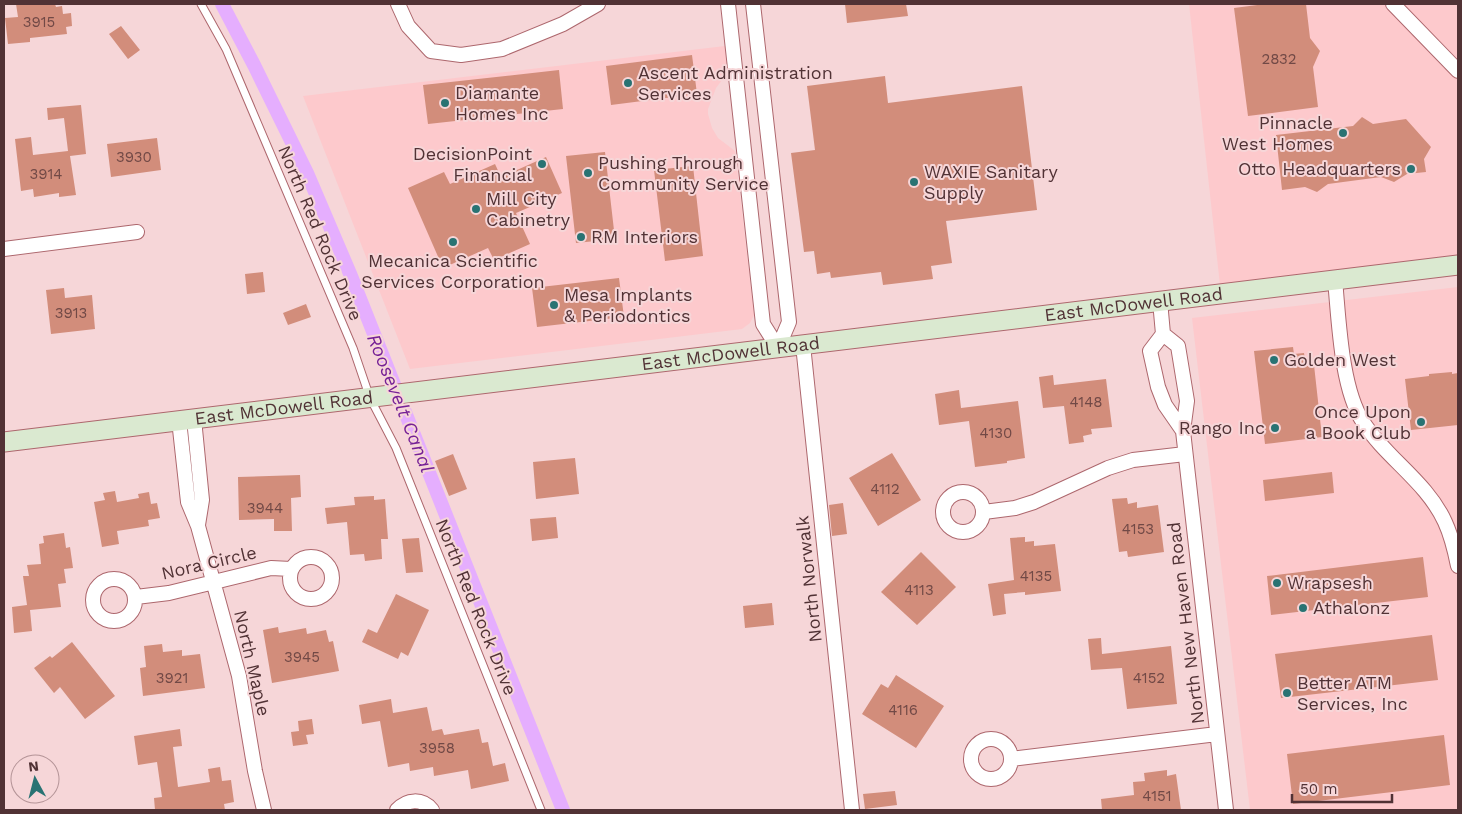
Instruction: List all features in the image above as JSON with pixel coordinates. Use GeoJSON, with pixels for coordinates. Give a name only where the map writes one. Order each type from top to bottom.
{"type":"FeatureCollection","features":[{"type":"Feature","properties":{"kind":"main road","name":"East McDowell Road"},"geometry":{"type":"LineString","coordinates":[[4,442],[1458,265]]}},
{"type":"Feature","properties":{"kind":"street"},"geometry":{"type":"LineString","coordinates":[[398,4],[408,26],[431,51],[461,55],[502,49],[563,24],[598,4]]}},
{"type":"Feature","properties":{"kind":"street"},"geometry":{"type":"LineString","coordinates":[[728,4],[763,324],[778,348]]}},
{"type":"Feature","properties":{"kind":"street"},"geometry":{"type":"LineString","coordinates":[[753,4],[789,322],[778,348]]}},
{"type":"Feature","properties":{"kind":"street"},"geometry":{"type":"LineString","coordinates":[[1393,4],[1458,71]]}},
{"type":"Feature","properties":{"kind":"street"},"geometry":{"type":"LineString","coordinates":[[4,248],[137,232]]}},
{"type":"Feature","properties":{"kind":"street"},"geometry":{"type":"LineString","coordinates":[[1335,280],[1344,360],[1350,394],[1362,421],[1423,489],[1445,521],[1458,566]]}},
{"type":"Feature","properties":{"kind":"street"},"geometry":{"type":"LineString","coordinates":[[1160,301],[1163,334]]}},
{"type":"Feature","properties":{"kind":"street","name":"North New Haven Road"},"geometry":{"type":"LineString","coordinates":[[1183,431],[1165,405],[1158,387],[1150,351],[1163,334],[1178,346],[1186,400],[1183,431],[1185,454],[1226,810]]}},
{"type":"Feature","properties":{"kind":"street","name":"North Norwalk"},"geometry":{"type":"LineString","coordinates":[[802,345],[852,810]]}},
{"type":"Feature","properties":{"kind":"street","name":"North Maple"},"geometry":{"type":"LineString","coordinates":[[186,420],[188,502],[198,526],[239,676],[255,771],[264,810]]}},
{"type":"Feature","properties":{"kind":"street"},"geometry":{"type":"LineString","coordinates":[[984,512],[1015,508],[1034,502],[1108,468],[1133,460],[1185,454]]}},
{"type":"Feature","properties":{"kind":"street","name":"Nora Circle"},"geometry":{"type":"LineString","coordinates":[[136,598],[168,593],[272,568],[291,570]]}},
{"type":"Feature","properties":{"kind":"street"},"geometry":{"type":"LineString","coordinates":[[1011,759],[1217,734]]}},
{"type":"Feature","properties":{"kind":"street"},"geometry":{"type":"LineString","coordinates":[[397,810],[410,801],[417,801],[424,803],[432,810]]}},
{"type":"Feature","properties":{"kind":"lane","name":"North Red Rock Drive"},"geometry":{"type":"LineString","coordinates":[[201,4],[226,49],[396,448],[541,810]]}},
{"type":"Feature","properties":{"kind":"shaded area"},"geometry":{"type":"Polygon","coordinates":[[[1189,4],[1458,4],[1458,265],[1221,294],[1189,4]]]}},
{"type":"Feature","properties":{"kind":"shaded area"},"geometry":{"type":"Polygon","coordinates":[[[725,46],[727,70],[716,88],[708,114],[712,128],[718,138],[735,151],[754,315],[750,323],[742,329],[410,369],[303,96],[725,46]]]}},
{"type":"Feature","properties":{"kind":"shaded area"},"geometry":{"type":"Polygon","coordinates":[[[1458,287],[1458,810],[1250,810],[1192,318],[1458,287]]]}},
{"type":"Feature","properties":{"kind":"building"},"geometry":{"type":"Polygon","coordinates":[[[16,4],[55,4],[56,7],[62,6],[63,14],[71,13],[72,26],[66,27],[67,34],[30,38],[30,42],[8,44],[5,18],[18,17],[16,4]]]}},
{"type":"Feature","properties":{"kind":"building"},"geometry":{"type":"Polygon","coordinates":[[[845,4],[906,4],[908,16],[847,23],[845,4]]]}},
{"type":"Feature","properties":{"kind":"building"},"geometry":{"type":"Polygon","coordinates":[[[1265,4],[1306,4],[1310,38],[1320,51],[1313,67],[1318,107],[1248,116],[1234,8],[1265,4]]]}},
{"type":"Feature","properties":{"kind":"building"},"geometry":{"type":"Polygon","coordinates":[[[121,26],[140,50],[128,59],[109,34],[121,26]]]}},
{"type":"Feature","properties":{"kind":"building"},"geometry":{"type":"Polygon","coordinates":[[[692,55],[697,94],[611,105],[606,66],[692,55]]]}},
{"type":"Feature","properties":{"kind":"building"},"geometry":{"type":"Polygon","coordinates":[[[559,70],[563,109],[428,124],[423,85],[559,70]]]}},
{"type":"Feature","properties":{"kind":"building","name":"WAXIE Sanitary Supply"},"geometry":{"type":"Polygon","coordinates":[[[885,76],[888,103],[1022,86],[1037,210],[946,221],[952,263],[931,266],[933,279],[883,285],[881,272],[831,278],[830,272],[817,274],[814,251],[804,252],[791,153],[815,150],[807,86],[885,76]]]}},
{"type":"Feature","properties":{"kind":"building"},"geometry":{"type":"Polygon","coordinates":[[[81,105],[86,154],[70,156],[76,195],[59,197],[59,193],[34,197],[33,189],[21,191],[15,139],[31,137],[33,155],[68,151],[64,118],[48,120],[47,108],[81,105]]]}},
{"type":"Feature","properties":{"kind":"building"},"geometry":{"type":"Polygon","coordinates":[[[1362,117],[1373,124],[1406,119],[1431,147],[1424,159],[1426,172],[1407,174],[1394,182],[1381,177],[1328,184],[1317,192],[1305,187],[1282,190],[1276,135],[1353,126],[1362,117]]]}},
{"type":"Feature","properties":{"kind":"building"},"geometry":{"type":"Polygon","coordinates":[[[157,138],[161,170],[111,177],[107,144],[157,138]]]}},
{"type":"Feature","properties":{"kind":"building"},"geometry":{"type":"Polygon","coordinates":[[[605,152],[615,239],[576,243],[566,156],[605,152]]]}},
{"type":"Feature","properties":{"kind":"building"},"geometry":{"type":"Polygon","coordinates":[[[546,157],[562,193],[516,213],[530,244],[494,260],[488,248],[443,268],[408,188],[444,172],[450,184],[495,164],[501,177],[546,157]]]}},
{"type":"Feature","properties":{"kind":"building"},"geometry":{"type":"Polygon","coordinates":[[[693,166],[703,256],[665,261],[654,170],[693,166]]]}},
{"type":"Feature","properties":{"kind":"building"},"geometry":{"type":"Polygon","coordinates":[[[263,272],[265,292],[247,294],[245,274],[263,272]]]}},
{"type":"Feature","properties":{"kind":"building"},"geometry":{"type":"Polygon","coordinates":[[[619,278],[624,317],[537,327],[532,288],[619,278]]]}},
{"type":"Feature","properties":{"kind":"building"},"geometry":{"type":"Polygon","coordinates":[[[64,288],[65,298],[92,295],[95,329],[51,334],[46,290],[64,288]]]}},
{"type":"Feature","properties":{"kind":"building"},"geometry":{"type":"Polygon","coordinates":[[[306,304],[311,317],[288,325],[283,313],[306,304]]]}},
{"type":"Feature","properties":{"kind":"building"},"geometry":{"type":"Polygon","coordinates":[[[1293,347],[1294,354],[1304,353],[1306,366],[1314,365],[1322,437],[1265,444],[1254,351],[1293,347]]]}},
{"type":"Feature","properties":{"kind":"building"},"geometry":{"type":"Polygon","coordinates":[[[1452,372],[1452,374],[1458,373],[1458,425],[1411,430],[1405,379],[1452,372]]]}},
{"type":"Feature","properties":{"kind":"building"},"geometry":{"type":"Polygon","coordinates":[[[1053,375],[1054,385],[1106,379],[1112,427],[1091,429],[1092,434],[1083,436],[1084,442],[1069,444],[1064,406],[1043,408],[1039,377],[1053,375]]]}},
{"type":"Feature","properties":{"kind":"building"},"geometry":{"type":"Polygon","coordinates":[[[959,390],[961,408],[1018,401],[1025,458],[1007,461],[1007,463],[975,467],[969,421],[939,425],[935,394],[959,390]]]}},
{"type":"Feature","properties":{"kind":"building"},"geometry":{"type":"Polygon","coordinates":[[[892,453],[921,500],[878,526],[849,478],[892,453]]]}},
{"type":"Feature","properties":{"kind":"building"},"geometry":{"type":"Polygon","coordinates":[[[453,454],[467,489],[449,496],[435,461],[453,454]]]}},
{"type":"Feature","properties":{"kind":"building"},"geometry":{"type":"Polygon","coordinates":[[[575,458],[579,494],[536,499],[533,462],[575,458]]]}},
{"type":"Feature","properties":{"kind":"building"},"geometry":{"type":"Polygon","coordinates":[[[1332,472],[1334,493],[1265,501],[1263,480],[1332,472]]]}},
{"type":"Feature","properties":{"kind":"building"},"geometry":{"type":"Polygon","coordinates":[[[300,475],[301,497],[291,498],[292,531],[274,531],[274,519],[239,520],[238,477],[300,475]]]}},
{"type":"Feature","properties":{"kind":"building"},"geometry":{"type":"Polygon","coordinates":[[[115,491],[117,502],[139,498],[138,494],[149,492],[151,504],[157,503],[160,518],[148,520],[149,526],[117,531],[119,544],[102,547],[94,502],[105,500],[103,493],[115,491]]]}},
{"type":"Feature","properties":{"kind":"building"},"geometry":{"type":"Polygon","coordinates":[[[374,496],[374,500],[385,499],[388,539],[381,539],[382,559],[365,561],[364,554],[350,555],[347,522],[327,524],[325,508],[355,505],[354,497],[374,496]]]}},
{"type":"Feature","properties":{"kind":"building"},"geometry":{"type":"Polygon","coordinates":[[[1127,498],[1128,504],[1137,502],[1137,508],[1158,505],[1164,552],[1128,557],[1127,551],[1119,552],[1112,499],[1127,498]]]}},
{"type":"Feature","properties":{"kind":"building"},"geometry":{"type":"Polygon","coordinates":[[[843,503],[847,534],[832,536],[829,505],[843,503]]]}},
{"type":"Feature","properties":{"kind":"building"},"geometry":{"type":"Polygon","coordinates":[[[556,517],[558,538],[532,541],[530,519],[556,517]]]}},
{"type":"Feature","properties":{"kind":"building"},"geometry":{"type":"Polygon","coordinates":[[[64,533],[66,548],[70,547],[73,568],[64,569],[66,583],[58,584],[61,607],[30,610],[32,631],[14,633],[12,607],[27,605],[23,576],[29,576],[27,565],[41,564],[39,544],[44,543],[43,536],[64,533]]]}},
{"type":"Feature","properties":{"kind":"building"},"geometry":{"type":"Polygon","coordinates":[[[1025,537],[1025,542],[1034,541],[1034,546],[1055,544],[1061,591],[1025,595],[1025,592],[1004,594],[1006,614],[993,616],[988,584],[1014,580],[1010,538],[1025,537]]]}},
{"type":"Feature","properties":{"kind":"building"},"geometry":{"type":"Polygon","coordinates":[[[419,538],[423,572],[406,573],[402,539],[419,538]]]}},
{"type":"Feature","properties":{"kind":"building"},"geometry":{"type":"Polygon","coordinates":[[[921,552],[956,587],[917,625],[881,592],[921,552]]]}},
{"type":"Feature","properties":{"kind":"building"},"geometry":{"type":"Polygon","coordinates":[[[1423,557],[1428,597],[1271,615],[1267,576],[1423,557]]]}},
{"type":"Feature","properties":{"kind":"building"},"geometry":{"type":"Polygon","coordinates":[[[396,594],[429,610],[408,656],[401,652],[398,659],[362,642],[368,629],[377,633],[396,594]]]}},
{"type":"Feature","properties":{"kind":"building"},"geometry":{"type":"Polygon","coordinates":[[[772,603],[774,625],[745,628],[743,606],[772,603]]]}},
{"type":"Feature","properties":{"kind":"building"},"geometry":{"type":"Polygon","coordinates":[[[278,627],[279,633],[306,628],[307,634],[326,630],[329,642],[333,641],[339,671],[272,683],[263,630],[278,627]]]}},
{"type":"Feature","properties":{"kind":"building"},"geometry":{"type":"Polygon","coordinates":[[[1432,635],[1438,680],[1281,698],[1275,654],[1432,635]]]}},
{"type":"Feature","properties":{"kind":"building"},"geometry":{"type":"Polygon","coordinates":[[[1101,638],[1102,654],[1171,646],[1177,704],[1127,709],[1122,668],[1091,670],[1088,639],[1101,638]]]}},
{"type":"Feature","properties":{"kind":"building"},"geometry":{"type":"Polygon","coordinates":[[[72,642],[115,696],[85,719],[60,687],[54,693],[34,668],[50,656],[52,658],[72,642]]]}},
{"type":"Feature","properties":{"kind":"building"},"geometry":{"type":"Polygon","coordinates":[[[162,644],[163,652],[182,650],[182,656],[200,654],[205,688],[143,696],[140,668],[146,667],[144,646],[162,644]]]}},
{"type":"Feature","properties":{"kind":"building"},"geometry":{"type":"Polygon","coordinates":[[[896,675],[944,706],[916,748],[862,714],[881,684],[888,688],[896,675]]]}},
{"type":"Feature","properties":{"kind":"building"},"geometry":{"type":"Polygon","coordinates":[[[391,699],[393,713],[427,707],[432,731],[442,729],[444,735],[479,729],[482,743],[488,742],[493,766],[505,763],[509,781],[471,789],[468,770],[434,776],[433,767],[410,771],[409,763],[388,767],[380,721],[362,724],[359,705],[391,699]]]}},
{"type":"Feature","properties":{"kind":"building"},"geometry":{"type":"Polygon","coordinates":[[[312,719],[314,734],[306,735],[308,744],[293,746],[291,732],[299,731],[298,721],[312,719]]]}},
{"type":"Feature","properties":{"kind":"building"},"geometry":{"type":"Polygon","coordinates":[[[180,729],[182,746],[173,747],[178,787],[210,782],[208,769],[220,767],[222,781],[231,780],[234,802],[224,804],[225,810],[155,810],[154,798],[162,797],[157,762],[138,765],[134,736],[180,729]]]}},
{"type":"Feature","properties":{"kind":"building"},"geometry":{"type":"Polygon","coordinates":[[[1444,735],[1450,785],[1293,804],[1287,754],[1444,735]]]}},
{"type":"Feature","properties":{"kind":"building"},"geometry":{"type":"Polygon","coordinates":[[[1167,770],[1167,776],[1176,774],[1181,810],[1102,810],[1101,799],[1134,795],[1133,782],[1145,781],[1144,773],[1167,770]]]}},
{"type":"Feature","properties":{"kind":"building"},"geometry":{"type":"Polygon","coordinates":[[[895,791],[897,805],[865,809],[863,794],[895,791]]]}},
{"type":"Feature","properties":{"kind":"waterway","name":"Roosevelt Canal"},"geometry":{"type":"LineString","coordinates":[[222,4],[307,173],[351,276],[563,810]]}},
{"type":"Feature","properties":{"kind":"place","name":"Ascent Administration Services"},"geometry":{"type":"Point","coordinates":[628,83]}},
{"type":"Feature","properties":{"kind":"place","name":"Diamante Homes Inc"},"geometry":{"type":"Point","coordinates":[445,103]}},
{"type":"Feature","properties":{"kind":"place","name":"Pinnacle West Homes"},"geometry":{"type":"Point","coordinates":[1343,133]}},
{"type":"Feature","properties":{"kind":"place","name":"DecisionPoint Financial"},"geometry":{"type":"Point","coordinates":[542,164]}},
{"type":"Feature","properties":{"kind":"place","name":"Otto Headquarters"},"geometry":{"type":"Point","coordinates":[1411,169]}},
{"type":"Feature","properties":{"kind":"place","name":"Pushing Through Community Service"},"geometry":{"type":"Point","coordinates":[588,173]}},
{"type":"Feature","properties":{"kind":"place","name":"WAXIE Sanitary Supply"},"geometry":{"type":"Point","coordinates":[914,182]}},
{"type":"Feature","properties":{"kind":"place","name":"Mill City Cabinetry"},"geometry":{"type":"Point","coordinates":[476,209]}},
{"type":"Feature","properties":{"kind":"place","name":"RM Interiors"},"geometry":{"type":"Point","coordinates":[581,237]}},
{"type":"Feature","properties":{"kind":"place","name":"Mecanica Scientific Services Corporation"},"geometry":{"type":"Point","coordinates":[453,242]}},
{"type":"Feature","properties":{"kind":"place","name":"Mesa Implants & Periodontics"},"geometry":{"type":"Point","coordinates":[554,305]}},
{"type":"Feature","properties":{"kind":"place","name":"Golden West"},"geometry":{"type":"Point","coordinates":[1274,360]}},
{"type":"Feature","properties":{"kind":"place","name":"Once Upon a Book Club"},"geometry":{"type":"Point","coordinates":[1421,422]}},
{"type":"Feature","properties":{"kind":"place","name":"Rango Inc"},"geometry":{"type":"Point","coordinates":[1275,428]}},
{"type":"Feature","properties":{"kind":"place","name":"Wrapsesh"},"geometry":{"type":"Point","coordinates":[1277,583]}},
{"type":"Feature","properties":{"kind":"place","name":"Athalonz"},"geometry":{"type":"Point","coordinates":[1303,608]}},
{"type":"Feature","properties":{"kind":"place","name":"Better ATM Services, Inc"},"geometry":{"type":"Point","coordinates":[1287,693]}}]}
